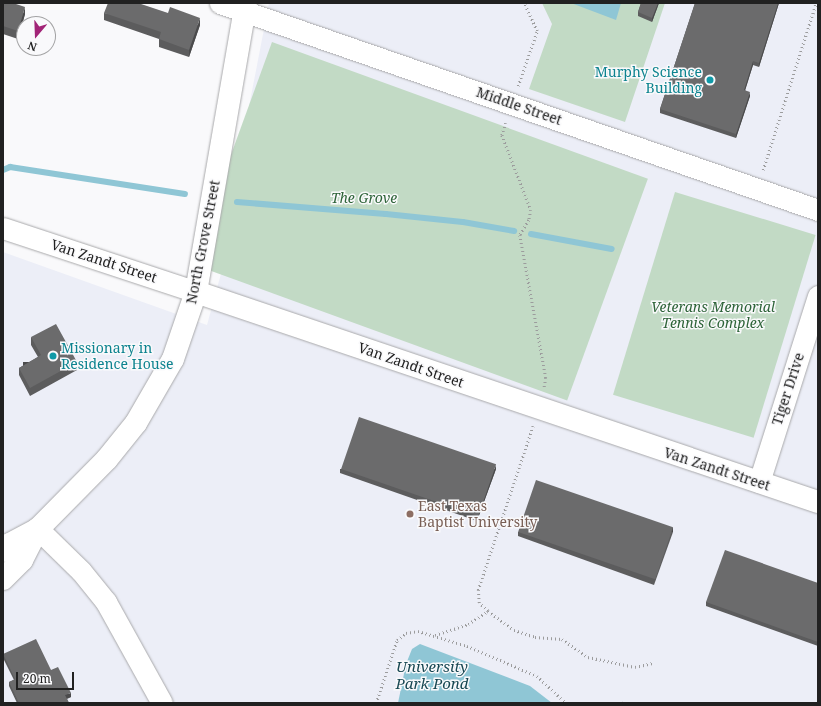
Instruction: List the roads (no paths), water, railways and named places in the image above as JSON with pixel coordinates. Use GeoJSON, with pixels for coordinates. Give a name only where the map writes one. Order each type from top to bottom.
{"type":"FeatureCollection","features":[{"type":"Feature","properties":{"kind":"main road","name":"North Grove Street"},"geometry":{"type":"LineString","coordinates":[[3,551],[10,544],[38,529],[107,460],[136,423],[173,359],[196,292],[246,7]]}},
{"type":"Feature","properties":{"kind":"main road","name":"Van Zandt Street"},"geometry":{"type":"LineString","coordinates":[[196,292],[818,502]]}},
{"type":"Feature","properties":{"kind":"main road","name":"North Grove Street"},"geometry":{"type":"LineString","coordinates":[[3,579],[22,560],[38,529]]}},
{"type":"Feature","properties":{"kind":"street","name":"Middle Street"},"geometry":{"type":"LineString","coordinates":[[220,3],[246,7],[512,104],[818,210]]}},
{"type":"Feature","properties":{"kind":"street","name":"Van Zandt Street"},"geometry":{"type":"LineString","coordinates":[[3,228],[196,292]]}},
{"type":"Feature","properties":{"kind":"street","name":"Tiger Drive"},"geometry":{"type":"LineString","coordinates":[[759,482],[818,296]]}},
{"type":"Feature","properties":{"kind":"street"},"geometry":{"type":"LineString","coordinates":[[38,529],[81,571],[106,602],[162,703]]}},
{"type":"Feature","properties":{"kind":"water"},"geometry":{"type":"Polygon","coordinates":[[[571,3],[621,3],[616,20],[571,3]]]}},
{"type":"Feature","properties":{"kind":"water","name":"University Park Pond"},"geometry":{"type":"Polygon","coordinates":[[[420,644],[530,686],[552,703],[398,703],[406,664],[412,649],[420,644]]]}},
{"type":"Feature","properties":{"kind":"waterway"},"geometry":{"type":"LineString","coordinates":[[3,170],[10,167],[185,194]]}},
{"type":"Feature","properties":{"kind":"waterway"},"geometry":{"type":"LineString","coordinates":[[237,202],[463,222],[514,231]]}},
{"type":"Feature","properties":{"kind":"waterway"},"geometry":{"type":"LineString","coordinates":[[531,234],[612,249]]}},
{"type":"Feature","properties":{"kind":"place","name":"Murphy Science Building"},"geometry":{"type":"Point","coordinates":[710,80]}},
{"type":"Feature","properties":{"kind":"place","name":"Missionary in Residence House"},"geometry":{"type":"Point","coordinates":[53,356]}},
{"type":"Feature","properties":{"kind":"place","name":"East Texas Baptist University"},"geometry":{"type":"Point","coordinates":[410,514]}},
{"type":"Feature","properties":{"kind":"park label","name":"The Grove"},"geometry":{"type":"Point","coordinates":[364,198]}},
{"type":"Feature","properties":{"kind":"park label","name":"Veterans Memorial Tennis Complex"},"geometry":{"type":"Point","coordinates":[713,316]}}]}
